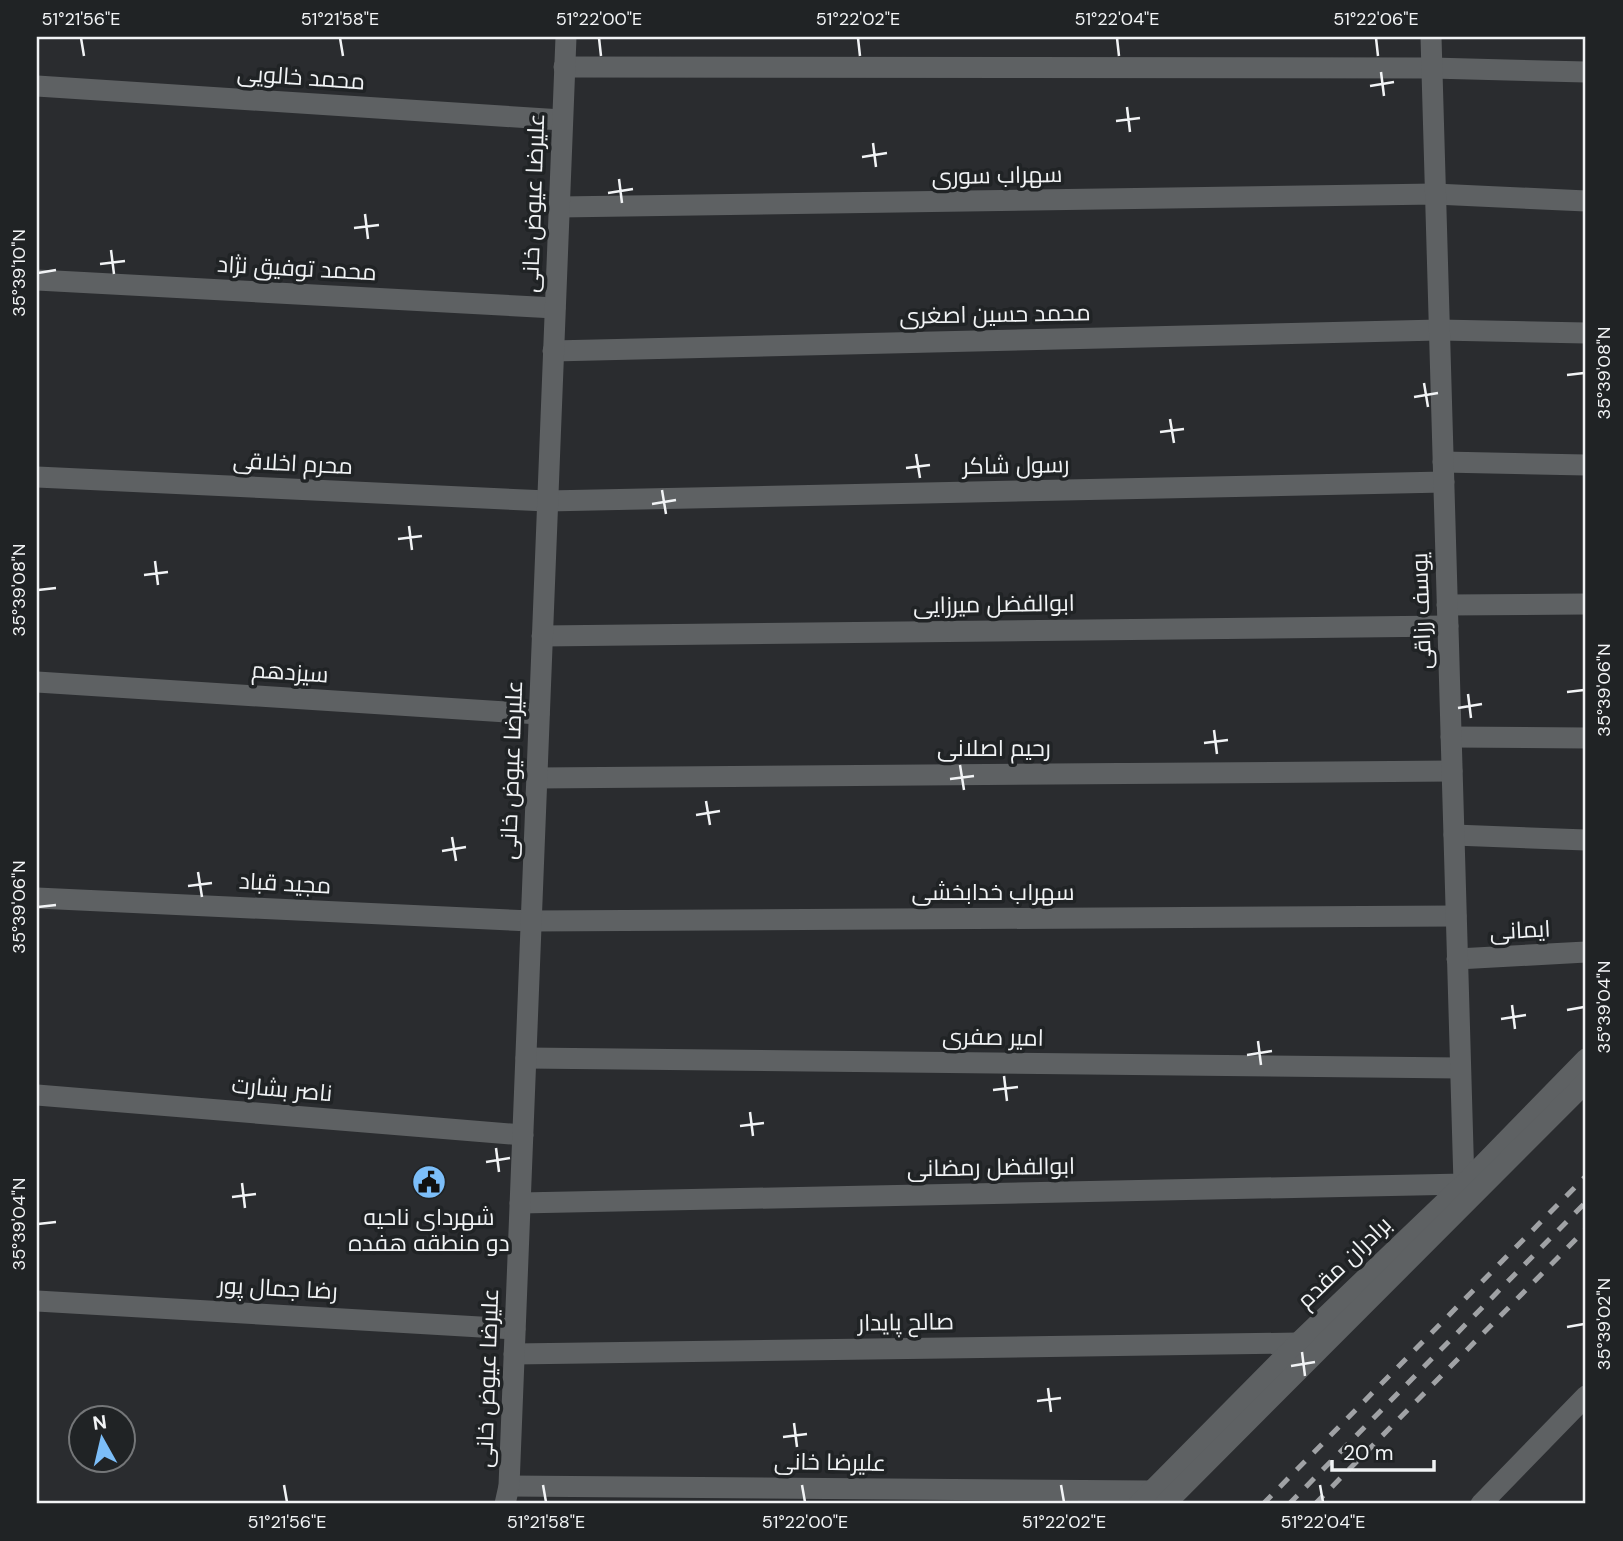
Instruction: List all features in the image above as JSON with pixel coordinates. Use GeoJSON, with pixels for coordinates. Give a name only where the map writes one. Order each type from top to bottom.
{"type":"FeatureCollection","features":[{"type":"Feature","properties":{"kind":"street","name":"علیرضا عیوض خانی"},"geometry":{"type":"LineString","coordinates":[[507,1495],[566,37]]}},
{"type":"Feature","properties":{"kind":"street","name":"یوسف رزاقی"},"geometry":{"type":"LineString","coordinates":[[1431,37],[1460,1068],[1468,1191]]}},
{"type":"Feature","properties":{"kind":"street"},"geometry":{"type":"LineString","coordinates":[[565,67],[1432,68],[1586,72]]}},
{"type":"Feature","properties":{"kind":"street","name":"محمد خالویی"},"geometry":{"type":"LineString","coordinates":[[37,86],[562,120]]}},
{"type":"Feature","properties":{"kind":"street","name":"سهراب سوری"},"geometry":{"type":"LineString","coordinates":[[559,207],[1435,194],[1586,201]]}},
{"type":"Feature","properties":{"kind":"street","name":"محمد توفیق ‌نژاد"},"geometry":{"type":"LineString","coordinates":[[37,280],[555,309]]}},
{"type":"Feature","properties":{"kind":"street","name":"محمد حسین اصغری"},"geometry":{"type":"LineString","coordinates":[[553,351],[1439,330],[1586,333]]}},
{"type":"Feature","properties":{"kind":"street","name":"رسول شاکر"},"geometry":{"type":"LineString","coordinates":[[547,501],[1586,465]]}},
{"type":"Feature","properties":{"kind":"street","name":"محرم اخلاقی"},"geometry":{"type":"LineString","coordinates":[[37,477],[547,501]]}},
{"type":"Feature","properties":{"kind":"street","name":"ابوالفضل میرزایی"},"geometry":{"type":"LineString","coordinates":[[542,636],[1447,615],[1586,604]]}},
{"type":"Feature","properties":{"kind":"street","name":"سیزدهم"},"geometry":{"type":"LineString","coordinates":[[37,682],[539,714]]}},
{"type":"Feature","properties":{"kind":"street"},"geometry":{"type":"LineString","coordinates":[[1451,737],[1586,737]]}},
{"type":"Feature","properties":{"kind":"street","name":"رحیم اصلانی"},"geometry":{"type":"LineString","coordinates":[[537,778],[1452,771]]}},
{"type":"Feature","properties":{"kind":"street"},"geometry":{"type":"LineString","coordinates":[[1454,835],[1586,840]]}},
{"type":"Feature","properties":{"kind":"street","name":"مجید قباد"},"geometry":{"type":"LineString","coordinates":[[37,898],[531,920]]}},
{"type":"Feature","properties":{"kind":"street","name":"سهراب خدابخشی"},"geometry":{"type":"LineString","coordinates":[[531,920],[1456,916]]}},
{"type":"Feature","properties":{"kind":"street","name":"ایمانی"},"geometry":{"type":"LineString","coordinates":[[1457,960],[1586,952]]}},
{"type":"Feature","properties":{"kind":"street","name":"امیر صفری"},"geometry":{"type":"LineString","coordinates":[[526,1058],[1460,1068]]}},
{"type":"Feature","properties":{"kind":"street","name":"برادران مقدم"},"geometry":{"type":"LineString","coordinates":[[1468,1191],[1586,1059]]}},
{"type":"Feature","properties":{"kind":"street","name":"برادران مقدم"},"geometry":{"type":"LineString","coordinates":[[1156,1500],[1468,1191],[1586,1082]]}},
{"type":"Feature","properties":{"kind":"street","name":"ناصر بشارت"},"geometry":{"type":"LineString","coordinates":[[37,1095],[523,1135]]}},
{"type":"Feature","properties":{"kind":"street","name":"ابوالفضل رمضانی"},"geometry":{"type":"LineString","coordinates":[[520,1203],[1468,1191]]}},
{"type":"Feature","properties":{"kind":"street","name":"رضا جمال پور"},"geometry":{"type":"LineString","coordinates":[[37,1301],[515,1329]]}},
{"type":"Feature","properties":{"kind":"street","name":"صالح پایدار"},"geometry":{"type":"LineString","coordinates":[[514,1354],[1306,1349]]}},
{"type":"Feature","properties":{"kind":"street"},"geometry":{"type":"LineString","coordinates":[[1481,1504],[1586,1396]]}},
{"type":"Feature","properties":{"kind":"street","name":"علیرضا خانی"},"geometry":{"type":"LineString","coordinates":[[507,1495],[1156,1500]]}},
{"type":"Feature","properties":{"kind":"railway"},"geometry":{"type":"LineString","coordinates":[[1263,1504],[1586,1176]]}},
{"type":"Feature","properties":{"kind":"railway"},"geometry":{"type":"LineString","coordinates":[[1289,1504],[1586,1202]]}},
{"type":"Feature","properties":{"kind":"railway"},"geometry":{"type":"LineString","coordinates":[[1315,1504],[1586,1229]]}},
{"type":"Feature","properties":{"kind":"place","name":"شهردای ناحیه دو منطقه هفده"},"geometry":{"type":"Point","coordinates":[429,1182]}}]}
